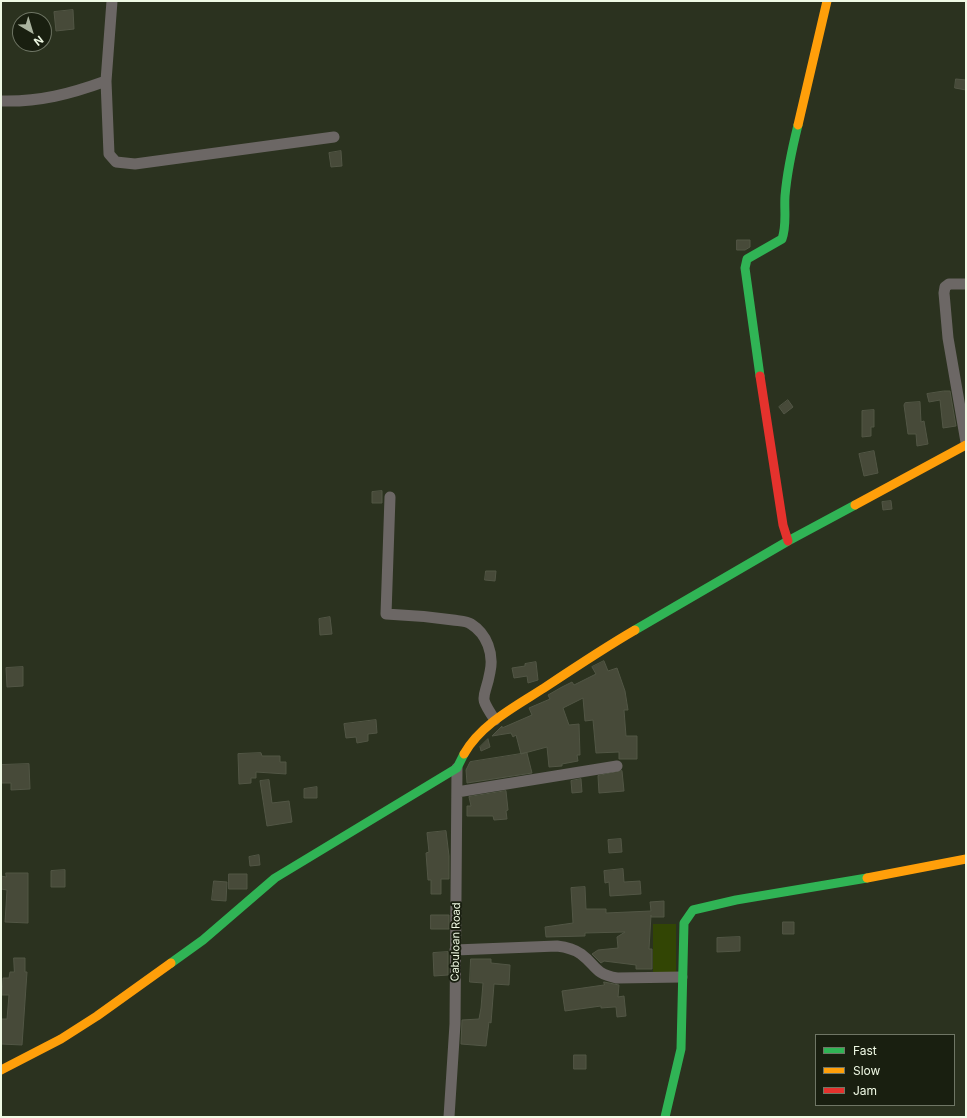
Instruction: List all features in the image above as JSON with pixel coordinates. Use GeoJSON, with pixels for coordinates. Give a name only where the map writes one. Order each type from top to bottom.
{"type":"FeatureCollection","features":[{"type":"Feature","properties":{"kind":"street"},"geometry":{"type":"LineString","coordinates":[[112,1],[106,81],[108,154],[116,162],[135,164],[334,137]]}},
{"type":"Feature","properties":{"kind":"street"},"geometry":{"type":"LineString","coordinates":[[788,540],[783,525],[771,454],[745,268],[747,259],[782,239],[785,230],[785,197],[790,159],[827,1]]}},
{"type":"Feature","properties":{"kind":"street"},"geometry":{"type":"LineString","coordinates":[[1,101],[24,102],[64,96],[106,81]]}},
{"type":"Feature","properties":{"kind":"street"},"geometry":{"type":"LineString","coordinates":[[1,1070],[61,1039],[97,1016],[203,940],[275,878],[457,768],[470,744],[495,720],[602,649],[788,540],[966,443],[948,338],[944,292],[945,287],[949,284],[966,284]]}},
{"type":"Feature","properties":{"kind":"street"},"geometry":{"type":"LineString","coordinates":[[390,497],[386,614],[416,615],[470,623],[482,634],[490,647],[490,672],[483,702],[495,720]]}},
{"type":"Feature","properties":{"kind":"street"},"geometry":{"type":"LineString","coordinates":[[457,792],[617,766]]}},
{"type":"Feature","properties":{"kind":"street","name":"Cabuloan Road"},"geometry":{"type":"LineString","coordinates":[[449,1117],[455,1024],[457,768]]}},
{"type":"Feature","properties":{"kind":"street"},"geometry":{"type":"LineString","coordinates":[[665,1117],[681,1049],[684,923],[693,910],[736,900],[842,883],[966,860]]}},
{"type":"Feature","properties":{"kind":"street"},"geometry":{"type":"LineString","coordinates":[[455,950],[557,946],[570,948],[581,954],[598,972],[608,976],[617,978],[682,977]]}},
{"type":"Feature","properties":{"kind":"green space"},"geometry":{"type":"Polygon","coordinates":[[[653,924],[676,924],[676,972],[653,973],[653,924]]]}},
{"type":"Feature","properties":{"kind":"building"},"geometry":{"type":"Polygon","coordinates":[[[73,10],[74,29],[56,31],[54,12],[73,10]]]}},
{"type":"Feature","properties":{"kind":"building"},"geometry":{"type":"Polygon","coordinates":[[[956,79],[966,80],[966,90],[955,88],[956,79]]]}},
{"type":"Feature","properties":{"kind":"building"},"geometry":{"type":"Polygon","coordinates":[[[341,151],[342,166],[331,167],[329,153],[341,151]]]}},
{"type":"Feature","properties":{"kind":"building"},"geometry":{"type":"Polygon","coordinates":[[[737,240],[750,240],[750,247],[745,250],[737,250],[737,240]]]}},
{"type":"Feature","properties":{"kind":"building"},"geometry":{"type":"Polygon","coordinates":[[[950,391],[956,426],[943,428],[940,400],[929,402],[927,394],[950,391]]]}},
{"type":"Feature","properties":{"kind":"building"},"geometry":{"type":"Polygon","coordinates":[[[788,400],[793,407],[784,414],[779,407],[788,400]]]}},
{"type":"Feature","properties":{"kind":"building"},"geometry":{"type":"Polygon","coordinates":[[[920,402],[921,422],[924,421],[928,444],[917,446],[916,434],[908,434],[904,405],[905,403],[920,402]]]}},
{"type":"Feature","properties":{"kind":"building"},"geometry":{"type":"Polygon","coordinates":[[[874,410],[874,427],[871,427],[871,436],[862,437],[862,411],[874,410]]]}},
{"type":"Feature","properties":{"kind":"building"},"geometry":{"type":"Polygon","coordinates":[[[874,451],[878,473],[864,476],[859,454],[874,451]]]}},
{"type":"Feature","properties":{"kind":"building"},"geometry":{"type":"Polygon","coordinates":[[[382,491],[382,503],[372,503],[372,492],[382,491]]]}},
{"type":"Feature","properties":{"kind":"building"},"geometry":{"type":"Polygon","coordinates":[[[891,501],[892,509],[883,510],[882,502],[891,501]]]}},
{"type":"Feature","properties":{"kind":"building"},"geometry":{"type":"Polygon","coordinates":[[[486,571],[496,571],[495,581],[485,580],[486,571]]]}},
{"type":"Feature","properties":{"kind":"building"},"geometry":{"type":"Polygon","coordinates":[[[330,617],[332,634],[320,635],[319,619],[330,617]]]}},
{"type":"Feature","properties":{"kind":"building"},"geometry":{"type":"Polygon","coordinates":[[[604,661],[608,671],[617,668],[625,691],[628,710],[624,710],[626,736],[637,736],[637,759],[619,759],[619,752],[596,753],[593,720],[585,721],[583,698],[563,708],[569,725],[579,724],[580,755],[577,755],[578,761],[562,764],[562,766],[549,767],[547,747],[521,754],[516,735],[513,737],[511,733],[492,736],[502,726],[502,728],[532,715],[529,708],[550,699],[548,695],[572,682],[574,685],[596,674],[592,667],[604,661]]]}},
{"type":"Feature","properties":{"kind":"building"},"geometry":{"type":"Polygon","coordinates":[[[536,662],[538,680],[528,683],[527,676],[514,678],[512,668],[525,666],[525,664],[536,662]]]}},
{"type":"Feature","properties":{"kind":"building"},"geometry":{"type":"Polygon","coordinates":[[[23,667],[23,686],[7,687],[6,668],[23,667]]]}},
{"type":"Feature","properties":{"kind":"building"},"geometry":{"type":"Polygon","coordinates":[[[376,720],[377,733],[368,734],[368,741],[357,743],[356,737],[346,738],[344,724],[376,720]]]}},
{"type":"Feature","properties":{"kind":"building"},"geometry":{"type":"Polygon","coordinates":[[[488,739],[490,747],[481,751],[480,747],[488,739]]]}},
{"type":"Feature","properties":{"kind":"building"},"geometry":{"type":"Polygon","coordinates":[[[261,753],[262,756],[280,756],[280,762],[286,762],[286,774],[256,772],[256,778],[251,778],[251,783],[239,784],[238,754],[261,753]]]}},
{"type":"Feature","properties":{"kind":"building"},"geometry":{"type":"Polygon","coordinates":[[[527,753],[532,773],[467,783],[466,770],[470,762],[527,753]]]}},
{"type":"Feature","properties":{"kind":"building"},"geometry":{"type":"Polygon","coordinates":[[[29,764],[30,789],[11,790],[11,783],[1,783],[1,765],[29,764]]]}},
{"type":"Feature","properties":{"kind":"building"},"geometry":{"type":"Polygon","coordinates":[[[622,771],[624,791],[599,793],[598,776],[622,771]]]}},
{"type":"Feature","properties":{"kind":"building"},"geometry":{"type":"Polygon","coordinates":[[[581,779],[582,792],[572,793],[571,781],[581,779]]]}},
{"type":"Feature","properties":{"kind":"building"},"geometry":{"type":"Polygon","coordinates":[[[269,780],[272,803],[289,801],[292,822],[267,826],[260,781],[269,780]]]}},
{"type":"Feature","properties":{"kind":"building"},"geometry":{"type":"Polygon","coordinates":[[[317,787],[317,798],[304,798],[304,789],[317,787]]]}},
{"type":"Feature","properties":{"kind":"building"},"geometry":{"type":"Polygon","coordinates":[[[506,791],[508,810],[506,811],[507,819],[494,820],[493,816],[467,816],[467,806],[471,806],[469,797],[506,791]]]}},
{"type":"Feature","properties":{"kind":"building"},"geometry":{"type":"Polygon","coordinates":[[[446,831],[449,856],[449,879],[441,879],[441,894],[431,894],[431,880],[428,880],[426,853],[429,852],[427,833],[446,831]]]}},
{"type":"Feature","properties":{"kind":"building"},"geometry":{"type":"Polygon","coordinates":[[[621,839],[622,852],[609,853],[608,840],[621,839]]]}},
{"type":"Feature","properties":{"kind":"building"},"geometry":{"type":"Polygon","coordinates":[[[259,855],[260,865],[250,866],[249,857],[259,855]]]}},
{"type":"Feature","properties":{"kind":"building"},"geometry":{"type":"Polygon","coordinates":[[[623,869],[624,882],[640,881],[641,894],[610,896],[609,882],[605,883],[604,871],[623,869]]]}},
{"type":"Feature","properties":{"kind":"building"},"geometry":{"type":"Polygon","coordinates":[[[65,870],[65,887],[51,887],[51,871],[65,870]]]}},
{"type":"Feature","properties":{"kind":"building"},"geometry":{"type":"Polygon","coordinates":[[[6,873],[28,873],[28,923],[5,922],[7,890],[1,889],[1,876],[6,877],[6,873]]]}},
{"type":"Feature","properties":{"kind":"building"},"geometry":{"type":"Polygon","coordinates":[[[229,874],[247,874],[247,889],[229,889],[229,874]]]}},
{"type":"Feature","properties":{"kind":"building"},"geometry":{"type":"Polygon","coordinates":[[[214,881],[227,882],[226,901],[212,900],[214,881]]]}},
{"type":"Feature","properties":{"kind":"building"},"geometry":{"type":"Polygon","coordinates":[[[585,887],[586,909],[606,909],[606,913],[651,911],[650,902],[664,901],[664,917],[651,917],[651,915],[649,949],[652,949],[652,969],[636,969],[636,965],[604,961],[601,963],[592,954],[598,950],[618,948],[617,937],[625,932],[585,933],[585,936],[546,937],[545,927],[573,923],[571,888],[585,887]]]}},
{"type":"Feature","properties":{"kind":"building"},"geometry":{"type":"Polygon","coordinates":[[[431,915],[449,915],[449,929],[431,929],[431,915]]]}},
{"type":"Feature","properties":{"kind":"building"},"geometry":{"type":"Polygon","coordinates":[[[783,922],[794,922],[794,934],[783,934],[783,922]]]}},
{"type":"Feature","properties":{"kind":"building"},"geometry":{"type":"Polygon","coordinates":[[[740,937],[740,951],[717,952],[717,938],[740,937]]]}},
{"type":"Feature","properties":{"kind":"building"},"geometry":{"type":"Polygon","coordinates":[[[448,952],[448,975],[434,976],[433,953],[448,952]]]}},
{"type":"Feature","properties":{"kind":"building"},"geometry":{"type":"Polygon","coordinates":[[[14,958],[25,958],[25,972],[27,972],[22,1045],[1,1044],[1,1019],[7,1019],[9,995],[2,995],[3,978],[9,978],[10,972],[14,972],[14,958]]]}},
{"type":"Feature","properties":{"kind":"building"},"geometry":{"type":"Polygon","coordinates":[[[471,959],[491,959],[491,963],[510,965],[509,985],[494,984],[491,1023],[489,1022],[486,1046],[461,1044],[462,1020],[479,1019],[481,1008],[483,983],[470,982],[471,959]]]}},
{"type":"Feature","properties":{"kind":"building"},"geometry":{"type":"Polygon","coordinates":[[[604,982],[619,985],[618,997],[624,996],[626,1016],[617,1017],[616,1007],[601,1008],[601,1006],[565,1011],[562,991],[604,985],[604,982]]]}},
{"type":"Feature","properties":{"kind":"building"},"geometry":{"type":"Polygon","coordinates":[[[574,1055],[586,1055],[586,1069],[574,1069],[574,1055]]]}},
{"type":"Feature","properties":{"kind":"traffic: fast"},"geometry":{"type":"LineString","coordinates":[[760,376],[745,268],[747,259],[782,239],[784,234],[787,178],[798,125]]}},
{"type":"Feature","properties":{"kind":"traffic: fast"},"geometry":{"type":"LineString","coordinates":[[635,630],[788,541],[855,505]]}},
{"type":"Feature","properties":{"kind":"traffic: fast"},"geometry":{"type":"LineString","coordinates":[[171,963],[203,940],[275,878],[457,768],[464,754]]}},
{"type":"Feature","properties":{"kind":"traffic: fast"},"geometry":{"type":"LineString","coordinates":[[665,1117],[681,1049],[684,923],[693,910],[736,900],[867,878]]}},
{"type":"Feature","properties":{"kind":"traffic: slow"},"geometry":{"type":"LineString","coordinates":[[798,125],[827,1]]}},
{"type":"Feature","properties":{"kind":"traffic: slow"},"geometry":{"type":"LineString","coordinates":[[855,505],[966,445]]}},
{"type":"Feature","properties":{"kind":"traffic: slow"},"geometry":{"type":"LineString","coordinates":[[464,754],[471,743],[500,716],[635,630]]}},
{"type":"Feature","properties":{"kind":"traffic: slow"},"geometry":{"type":"LineString","coordinates":[[867,878],[966,859]]}},
{"type":"Feature","properties":{"kind":"traffic: slow"},"geometry":{"type":"LineString","coordinates":[[1,1070],[61,1039],[97,1016],[171,963]]}},
{"type":"Feature","properties":{"kind":"traffic: jam"},"geometry":{"type":"LineString","coordinates":[[760,376],[783,525],[788,541]]}}]}
